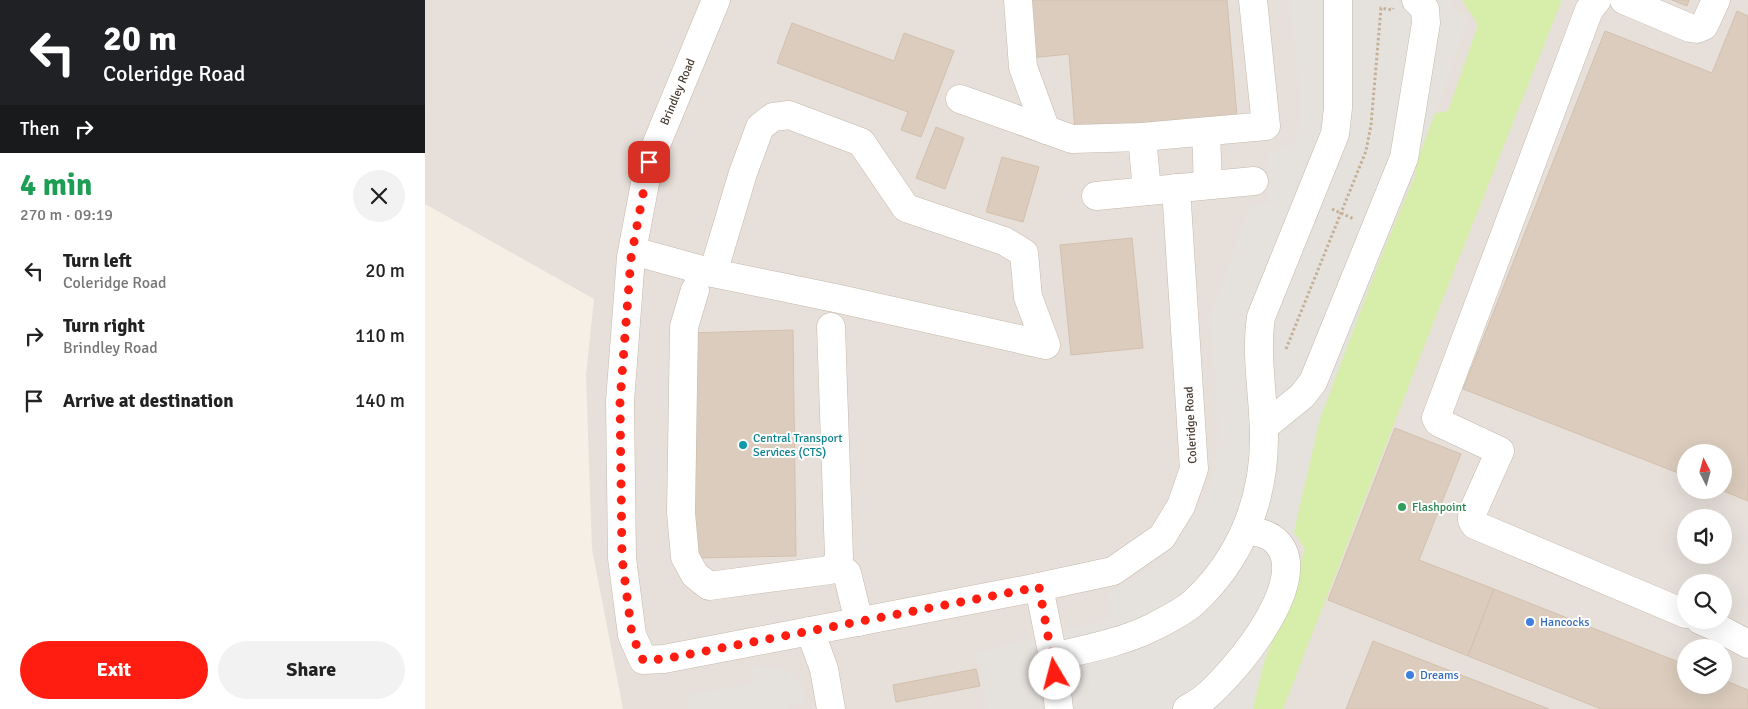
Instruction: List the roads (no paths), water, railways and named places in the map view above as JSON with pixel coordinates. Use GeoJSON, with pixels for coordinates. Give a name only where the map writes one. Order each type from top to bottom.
{"type":"FeatureCollection","features":[{"type":"Feature","properties":{"kind":"street","name":"Brindley Road"},"geometry":{"type":"LineString","coordinates":[[643,660],[632,635],[622,558],[620,401],[633,251],[649,162],[716,0]]}},
{"type":"Feature","properties":{"kind":"street"},"geometry":{"type":"LineString","coordinates":[[1018,0],[1023,67],[1046,130]]}},
{"type":"Feature","properties":{"kind":"street"},"geometry":{"type":"LineString","coordinates":[[960,99],[1072,139],[1142,138],[1266,126],[1253,0]]}},
{"type":"Feature","properties":{"kind":"street"},"geometry":{"type":"LineString","coordinates":[[1053,657],[1108,644],[1150,628],[1192,604],[1224,571],[1247,529],[1261,487],[1265,438],[1258,338],[1261,317],[1335,134],[1338,108],[1338,0]]}},
{"type":"Feature","properties":{"kind":"street"},"geometry":{"type":"LineString","coordinates":[[1264,427],[1302,396],[1313,382],[1404,158],[1426,23],[1425,9],[1416,0]]}},
{"type":"Feature","properties":{"kind":"street"},"geometry":{"type":"LineString","coordinates":[[1597,0],[1589,10],[1436,418],[1438,422],[1500,451],[1471,517],[1475,525],[1677,610]]}},
{"type":"Feature","properties":{"kind":"street"},"geometry":{"type":"LineString","coordinates":[[1624,0],[1690,28],[1697,29],[1704,26],[1715,0]]}},
{"type":"Feature","properties":{"kind":"street"},"geometry":{"type":"LineString","coordinates":[[633,251],[704,282],[835,298],[1046,345],[1028,297],[1025,253],[1004,242],[906,208],[861,142],[789,115],[773,118],[759,127],[704,282],[684,327],[681,513],[685,557],[695,576],[709,586],[812,574],[830,570],[836,564],[839,557],[831,327]]}},
{"type":"Feature","properties":{"kind":"street"},"geometry":{"type":"LineString","coordinates":[[1205,132],[1208,185]]}},
{"type":"Feature","properties":{"kind":"street"},"geometry":{"type":"LineString","coordinates":[[1142,138],[1147,191]]}},
{"type":"Feature","properties":{"kind":"street"},"geometry":{"type":"LineString","coordinates":[[1096,196],[1254,181]]}},
{"type":"Feature","properties":{"kind":"street","name":"Coleridge Road"},"geometry":{"type":"LineString","coordinates":[[643,660],[664,659],[1113,571],[1162,537],[1181,506],[1194,469],[1176,188]]}},
{"type":"Feature","properties":{"kind":"street"},"geometry":{"type":"LineString","coordinates":[[1187,709],[1203,699],[1242,659],[1264,628],[1286,578],[1287,563],[1282,549],[1272,537],[1247,529]]}},
{"type":"Feature","properties":{"kind":"street"},"geometry":{"type":"LineString","coordinates":[[836,564],[847,573],[859,622]]}},
{"type":"Feature","properties":{"kind":"street"},"geometry":{"type":"LineString","coordinates":[[1039,587],[1053,657],[1059,709]]}},
{"type":"Feature","properties":{"kind":"street"},"geometry":{"type":"LineString","coordinates":[[1720,629],[1748,644]]}},
{"type":"Feature","properties":{"kind":"street"},"geometry":{"type":"LineString","coordinates":[[810,631],[825,669],[826,704]]}},
{"type":"Feature","properties":{"kind":"place","name":"Central Transport Services (CTS)"},"geometry":{"type":"Point","coordinates":[743,445]}},
{"type":"Feature","properties":{"kind":"place","name":"Flashpoint"},"geometry":{"type":"Point","coordinates":[1402,507]}},
{"type":"Feature","properties":{"kind":"place","name":"Hancocks"},"geometry":{"type":"Point","coordinates":[1530,622]}},
{"type":"Feature","properties":{"kind":"place","name":"Dreams"},"geometry":{"type":"Point","coordinates":[1410,675]}}]}
